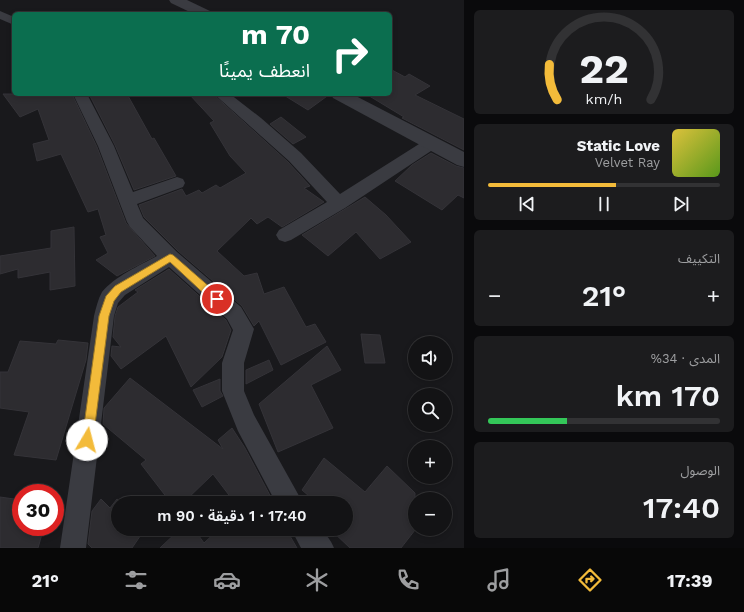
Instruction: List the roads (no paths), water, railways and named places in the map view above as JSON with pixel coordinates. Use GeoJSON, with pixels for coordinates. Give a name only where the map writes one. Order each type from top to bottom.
{"type":"FeatureCollection","features":[{"type":"Feature","properties":{"kind":"street"},"geometry":{"type":"LineString","coordinates":[[176,0],[196,12]]}},
{"type":"Feature","properties":{"kind":"street"},"geometry":{"type":"LineString","coordinates":[[0,15],[12,20]]}},
{"type":"Feature","properties":{"kind":"street"},"geometry":{"type":"LineString","coordinates":[[81,96],[106,146],[136,222],[170,257],[234,313],[244,329],[233,363],[233,391],[246,423],[286,496]]}},
{"type":"Feature","properties":{"kind":"street"},"geometry":{"type":"LineString","coordinates":[[224,96],[295,156],[339,203]]}},
{"type":"Feature","properties":{"kind":"street"},"geometry":{"type":"LineString","coordinates":[[343,96],[464,160]]}},
{"type":"Feature","properties":{"kind":"street"},"geometry":{"type":"LineString","coordinates":[[285,235],[339,203],[432,144]]}},
{"type":"Feature","properties":{"kind":"street"},"geometry":{"type":"LineString","coordinates":[[127,201],[177,183]]}},
{"type":"Feature","properties":{"kind":"street"},"geometry":{"type":"LineString","coordinates":[[73,548],[104,316],[110,299],[118,289],[170,257]]}},
{"type":"Feature","properties":{"kind":"street"},"geometry":{"type":"LineString","coordinates":[[308,536],[321,548]]}}]}
